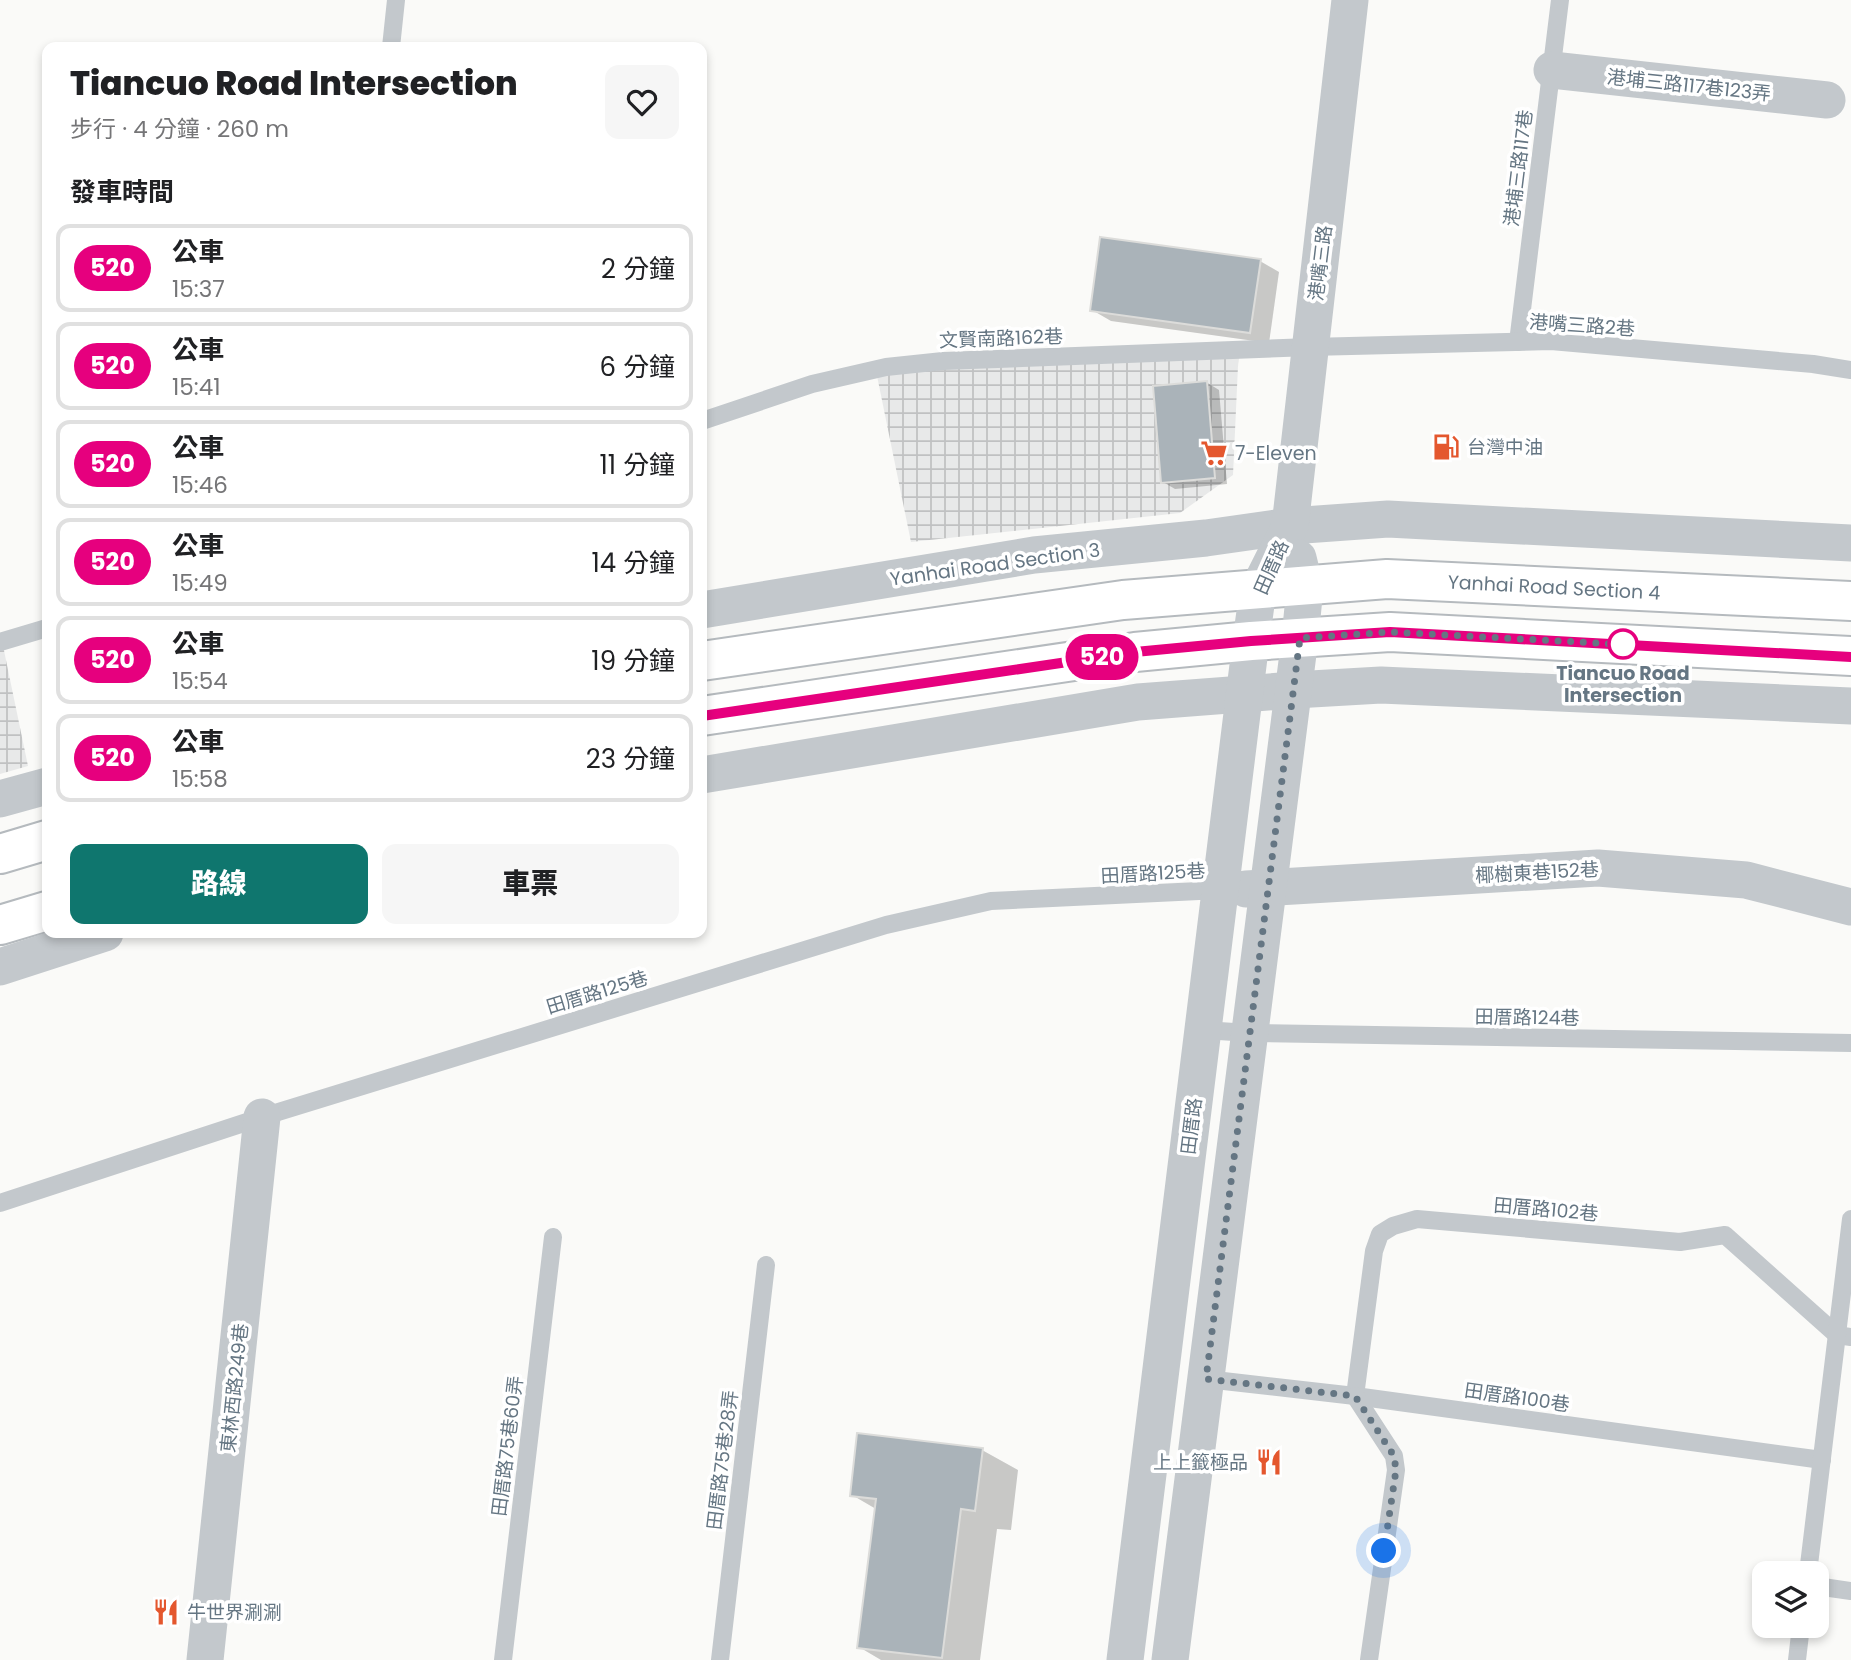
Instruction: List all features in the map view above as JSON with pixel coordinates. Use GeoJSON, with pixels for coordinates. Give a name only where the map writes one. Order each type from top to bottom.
{"type":"FeatureCollection","features":[{"type":"Feature","properties":{"kind":"main road","name":"Yanhai Road Section 4"},"geometry":{"type":"LineString","coordinates":[[1258,590],[1387,579],[1851,601]]}},
{"type":"Feature","properties":{"kind":"main road"},"geometry":{"type":"LineString","coordinates":[[707,660],[1123,600],[1258,590]]}},
{"type":"Feature","properties":{"kind":"main road"},"geometry":{"type":"LineString","coordinates":[[707,715],[1135,652],[1390,632],[1851,656]]}},
{"type":"Feature","properties":{"kind":"main road"},"geometry":{"type":"LineString","coordinates":[[0,854],[42,841]]}},
{"type":"Feature","properties":{"kind":"main road"},"geometry":{"type":"LineString","coordinates":[[0,925],[42,912]]}},
{"type":"Feature","properties":{"kind":"street","name":"港嘴三路"},"geometry":{"type":"LineString","coordinates":[[1290,526],[1350,0]]}},
{"type":"Feature","properties":{"kind":"street","name":"港埔三路117巷123弄"},"geometry":{"type":"LineString","coordinates":[[1552,70],[1827,100]]}},
{"type":"Feature","properties":{"kind":"street"},"geometry":{"type":"LineString","coordinates":[[1290,526],[1388,519],[1851,543]]}},
{"type":"Feature","properties":{"kind":"street","name":"田厝路"},"geometry":{"type":"LineString","coordinates":[[1170,1660],[1300,638],[1305,587],[1290,526]]}},
{"type":"Feature","properties":{"kind":"street","name":"田厝路"},"geometry":{"type":"LineString","coordinates":[[1125,1660],[1258,590],[1290,526]]}},
{"type":"Feature","properties":{"kind":"street","name":"Yanhai Road Section 3"},"geometry":{"type":"LineString","coordinates":[[707,609],[1034,555],[1206,538],[1290,526]]}},
{"type":"Feature","properties":{"kind":"street"},"geometry":{"type":"LineString","coordinates":[[707,774],[1138,702],[1294,690],[1381,685],[1851,706]]}},
{"type":"Feature","properties":{"kind":"street"},"geometry":{"type":"LineString","coordinates":[[0,799],[42,787]]}},
{"type":"Feature","properties":{"kind":"street","name":"椰樹東巷152巷"},"geometry":{"type":"LineString","coordinates":[[1220,890],[1598,868],[1746,880],[1851,907]]}},
{"type":"Feature","properties":{"kind":"street"},"geometry":{"type":"LineString","coordinates":[[0,967],[90,938]]}},
{"type":"Feature","properties":{"kind":"street","name":"東林西路249巷"},"geometry":{"type":"LineString","coordinates":[[205,1660],[262,1117]]}},
{"type":"Feature","properties":{"kind":"lane"},"geometry":{"type":"LineString","coordinates":[[392,42],[396,0]]}},
{"type":"Feature","properties":{"kind":"lane","name":"港埔三路117巷"},"geometry":{"type":"LineString","coordinates":[[1518,342],[1560,0]]}},
{"type":"Feature","properties":{"kind":"lane","name":"港嘴三路2巷"},"geometry":{"type":"LineString","coordinates":[[1310,347],[1551,341],[1813,364],[1851,370]]}},
{"type":"Feature","properties":{"kind":"lane","name":"文賢南路162巷"},"geometry":{"type":"LineString","coordinates":[[707,419],[812,384],[886,367],[943,361],[1310,347]]}},
{"type":"Feature","properties":{"kind":"lane"},"geometry":{"type":"LineString","coordinates":[[0,642],[42,629]]}},
{"type":"Feature","properties":{"kind":"lane","name":"田厝路125巷"},"geometry":{"type":"LineString","coordinates":[[0,1203],[262,1117],[886,925],[992,901],[1220,890]]}},
{"type":"Feature","properties":{"kind":"lane","name":"田厝路124巷"},"geometry":{"type":"LineString","coordinates":[[1203,1030],[1851,1043]]}},
{"type":"Feature","properties":{"kind":"lane","name":"田厝路102巷"},"geometry":{"type":"LineString","coordinates":[[1355,1396],[1374,1251],[1380,1234],[1394,1226],[1417,1219],[1680,1242],[1725,1235],[1844,1336]]}},
{"type":"Feature","properties":{"kind":"lane"},"geometry":{"type":"LineString","coordinates":[[1809,1561],[1822,1460],[1844,1336],[1851,1219]]}},
{"type":"Feature","properties":{"kind":"lane","name":"田厝路75巷60弄"},"geometry":{"type":"LineString","coordinates":[[503,1660],[553,1237]]}},
{"type":"Feature","properties":{"kind":"lane","name":"田厝路75巷28弄"},"geometry":{"type":"LineString","coordinates":[[720,1660],[766,1265]]}},
{"type":"Feature","properties":{"kind":"lane","name":"田厝路100巷"},"geometry":{"type":"LineString","coordinates":[[1206,1379],[1355,1396],[1822,1460]]}},
{"type":"Feature","properties":{"kind":"lane"},"geometry":{"type":"LineString","coordinates":[[1355,1396],[1394,1456],[1396,1470],[1368,1660]]}},
{"type":"Feature","properties":{"kind":"lane"},"geometry":{"type":"LineString","coordinates":[[1829,1588],[1851,1591]]}},
{"type":"Feature","properties":{"kind":"lane"},"geometry":{"type":"LineString","coordinates":[[1797,1660],[1800,1638]]}},
{"type":"Feature","properties":{"kind":"shaded area"},"geometry":{"type":"Polygon","coordinates":[[[1239,344],[1233,475],[1180,513],[911,542],[876,371],[1239,344]]]}},
{"type":"Feature","properties":{"kind":"shaded area"},"geometry":{"type":"Polygon","coordinates":[[[2,641],[28,766],[0,774],[0,642],[2,641]]]}},
{"type":"Feature","properties":{"kind":"building"},"geometry":{"type":"Polygon","coordinates":[[[1100,237],[1261,259],[1250,333],[1090,311],[1100,237]]]}},
{"type":"Feature","properties":{"kind":"building"},"geometry":{"type":"Polygon","coordinates":[[[1207,381],[1215,478],[1161,483],[1153,386],[1207,381]]]}},
{"type":"Feature","properties":{"kind":"building"},"geometry":{"type":"Polygon","coordinates":[[[857,1433],[983,1448],[975,1511],[961,1509],[942,1658],[857,1648],[876,1499],[850,1496],[857,1433]]]}},
{"type":"Feature","properties":{"kind":"bus line","name":"520"},"geometry":{"type":"LineString","coordinates":[[707,715],[1135,652],[1390,632],[1851,657]]}},
{"type":"Feature","properties":{"kind":"place","name":"台灣中油"},"geometry":{"type":"Point","coordinates":[1446,447]}},
{"type":"Feature","properties":{"kind":"place","name":"7-Eleven"},"geometry":{"type":"Point","coordinates":[1214,453]}},
{"type":"Feature","properties":{"kind":"place","name":"Tiancuo Road Intersection"},"geometry":{"type":"Point","coordinates":[1623,644]}},
{"type":"Feature","properties":{"kind":"place","name":"上上籤極品"},"geometry":{"type":"Point","coordinates":[1269,1462]}},
{"type":"Feature","properties":{"kind":"place","name":"牛世界涮涮"},"geometry":{"type":"Point","coordinates":[166,1612]}},
{"type":"Feature","properties":{"kind":"route"},"geometry":{"type":"LineString","coordinates":[[1384,1551],[1396,1470],[1394,1456],[1355,1396],[1206,1379],[1300,638],[1390,632],[1634,645],[1623,644]]}}]}
